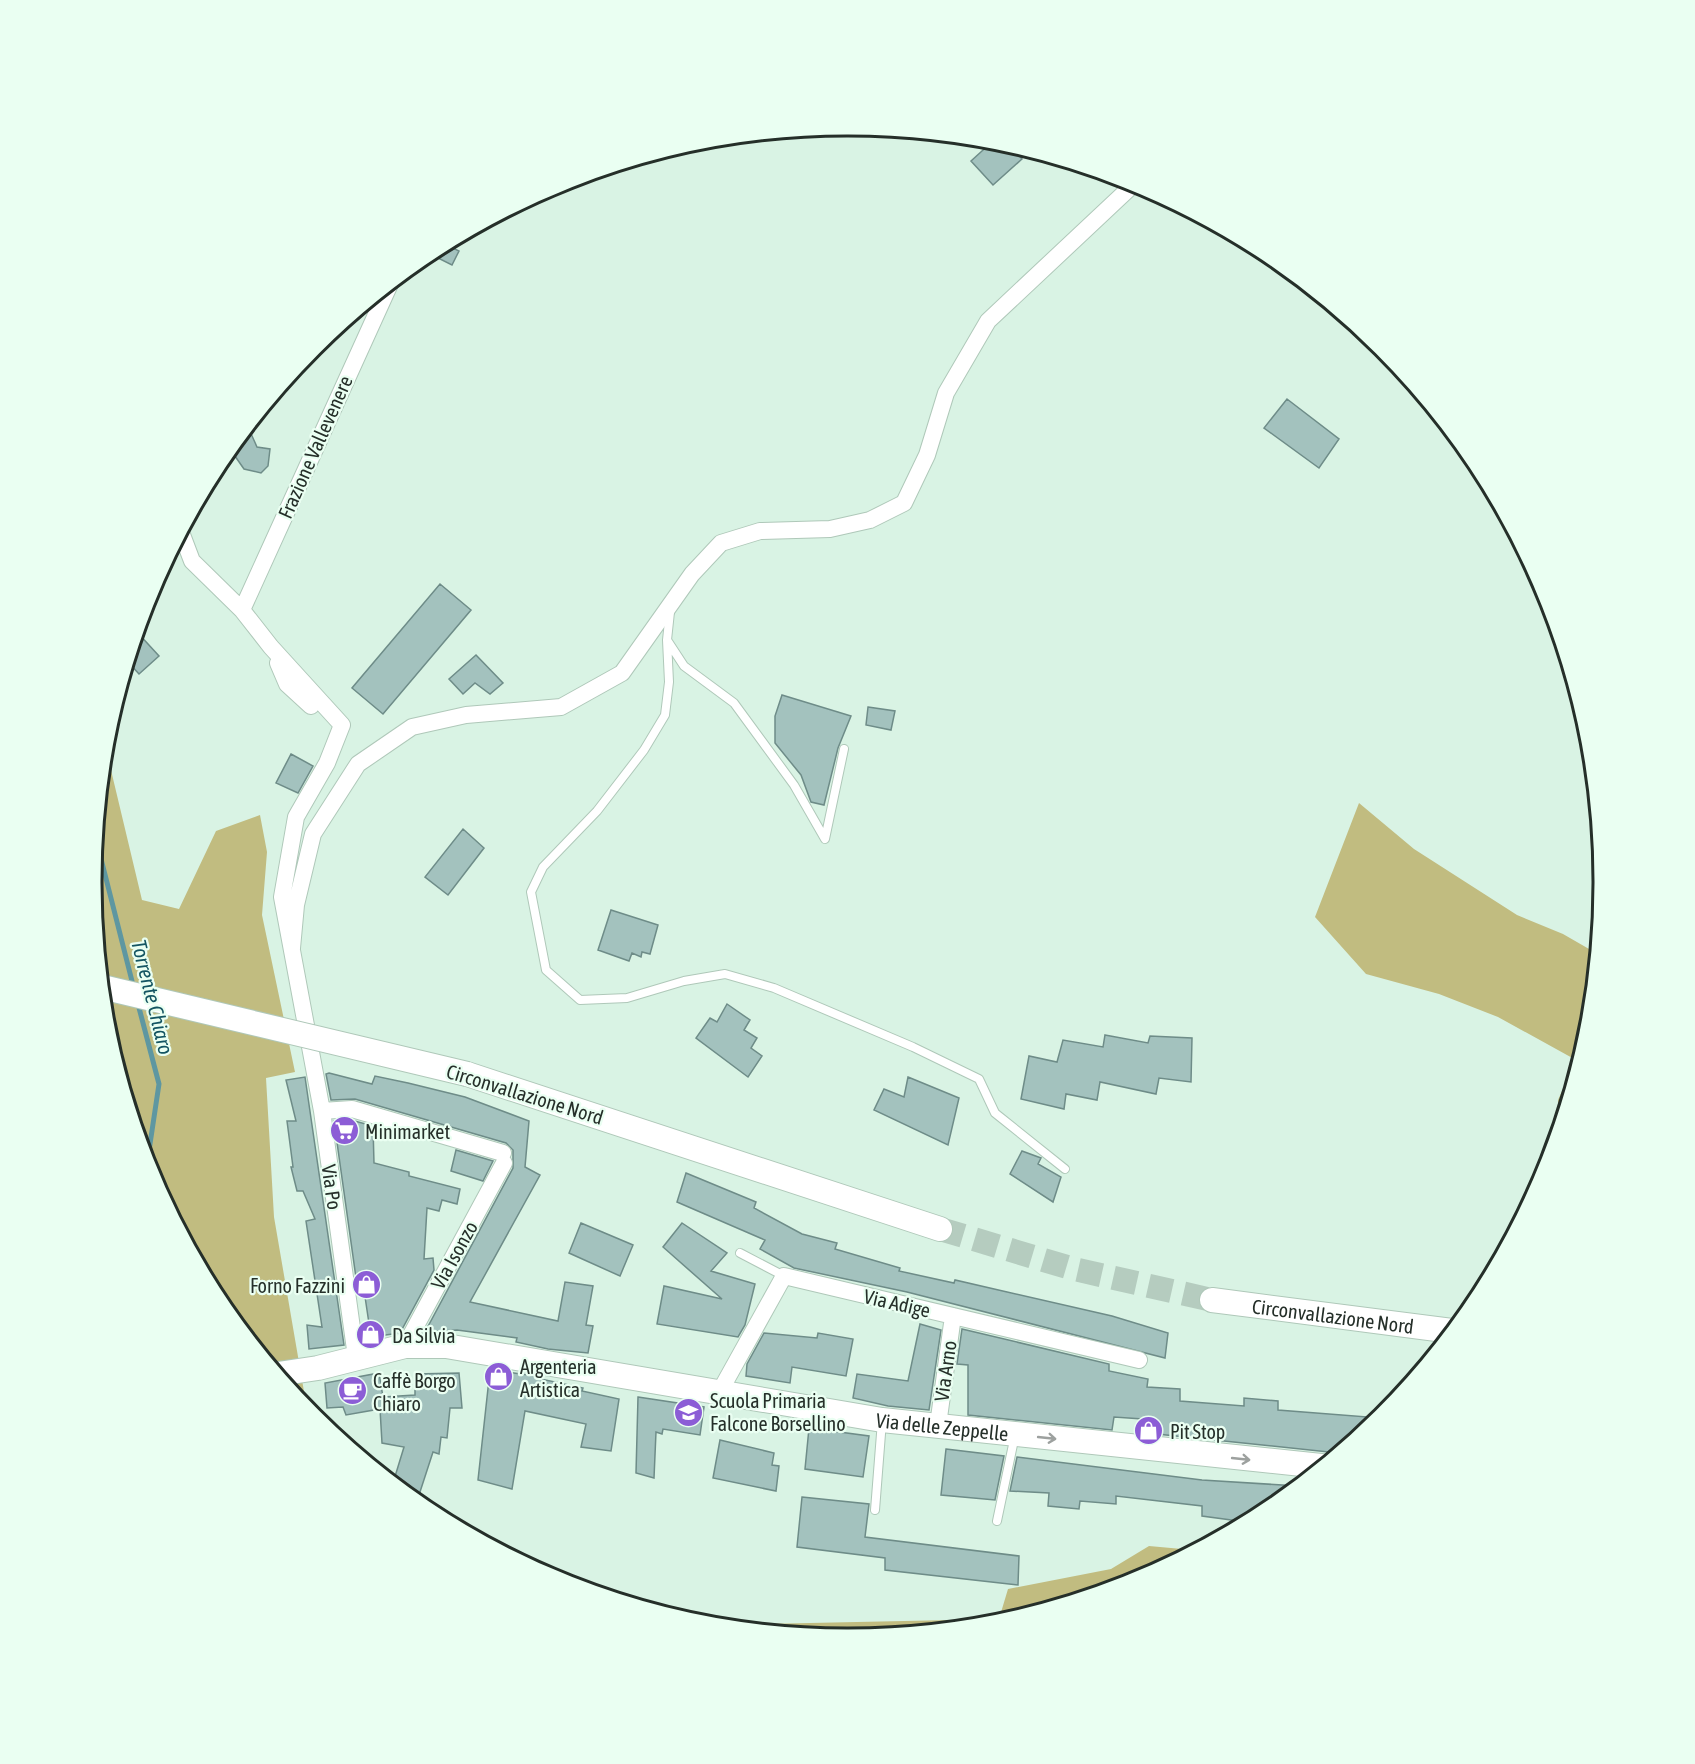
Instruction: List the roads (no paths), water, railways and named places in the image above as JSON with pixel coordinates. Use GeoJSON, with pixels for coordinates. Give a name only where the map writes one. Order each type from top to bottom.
{"type":"FeatureCollection","features":[{"type":"Feature","properties":{"kind":"main road","name":"Circonvallazione Nord"},"geometry":{"type":"LineString","coordinates":[[110,989],[466,1074],[940,1229]]}},
{"type":"Feature","properties":{"kind":"main road","name":"Circonvallazione Nord"},"geometry":{"type":"LineString","coordinates":[[1212,1300],[1443,1330]]}},
{"type":"Feature","properties":{"kind":"main road","name":"Via delle Zeppelle"},"geometry":{"type":"LineString","coordinates":[[286,1373],[318,1368],[405,1346],[446,1346],[882,1420],[1311,1465]]}},
{"type":"Feature","properties":{"kind":"street"},"geometry":{"type":"LineString","coordinates":[[292,948],[296,905],[313,834],[358,764],[412,727],[466,716],[561,707],[622,673],[692,574],[721,543],[760,531],[830,529],[870,520],[904,503],[927,455],[946,393],[988,321],[1127,191]]}},
{"type":"Feature","properties":{"kind":"street","name":"Frazione Vallevenere"},"geometry":{"type":"LineString","coordinates":[[242,610],[383,300]]}},
{"type":"Feature","properties":{"kind":"street"},"geometry":{"type":"LineString","coordinates":[[185,542],[192,561],[242,610],[271,647],[342,725],[327,763],[296,817],[282,897],[292,948]]}},
{"type":"Feature","properties":{"kind":"street","name":"Via Po"},"geometry":{"type":"LineString","coordinates":[[292,948],[322,1111],[356,1357]]}},
{"type":"Feature","properties":{"kind":"street","name":"Via Isonzo"},"geometry":{"type":"LineString","coordinates":[[322,1111],[352,1109],[504,1158],[405,1346]]}},
{"type":"Feature","properties":{"kind":"street"},"geometry":{"type":"LineString","coordinates":[[719,1393],[784,1276]]}},
{"type":"Feature","properties":{"kind":"street","name":"Via Adige"},"geometry":{"type":"LineString","coordinates":[[784,1276],[1139,1360]]}},
{"type":"Feature","properties":{"kind":"street","name":"Via Arno"},"geometry":{"type":"LineString","coordinates":[[938,1425],[953,1316]]}},
{"type":"Feature","properties":{"kind":"lane"},"geometry":{"type":"LineString","coordinates":[[670,607],[667,640],[669,682],[665,715],[644,750],[597,812],[543,867],[531,892],[546,970],[580,1000],[627,998],[684,981],[725,974],[774,988],[913,1047],[978,1079],[995,1113],[1065,1169]]}},
{"type":"Feature","properties":{"kind":"lane"},"geometry":{"type":"LineString","coordinates":[[667,640],[684,666],[734,703],[794,785],[825,839],[844,749]]}},
{"type":"Feature","properties":{"kind":"lane"},"geometry":{"type":"LineString","coordinates":[[740,1253],[784,1276]]}},
{"type":"Feature","properties":{"kind":"lane"},"geometry":{"type":"LineString","coordinates":[[875,1510],[882,1420]]}},
{"type":"Feature","properties":{"kind":"lane"},"geometry":{"type":"LineString","coordinates":[[997,1521],[1015,1434]]}},
{"type":"Feature","properties":{"kind":"waterway","name":"Torrente Chiaro"},"geometry":{"type":"LineString","coordinates":[[103,865],[134,989]]}},
{"type":"Feature","properties":{"kind":"waterway","name":"Torrente Chiaro"},"geometry":{"type":"LineString","coordinates":[[138,1004],[159,1084],[150,1143]]}},
{"type":"Feature","properties":{"kind":"tunnel"},"geometry":{"type":"LineString","coordinates":[[940,1229],[1074,1269],[1212,1300]]}},
{"type":"Feature","properties":{"kind":"place","name":"Minimarket"},"geometry":{"type":"Point","coordinates":[344,1131]}},
{"type":"Feature","properties":{"kind":"place","name":"Forno Fazzini"},"geometry":{"type":"Point","coordinates":[366,1285]}},
{"type":"Feature","properties":{"kind":"place","name":"Da Silvia"},"geometry":{"type":"Point","coordinates":[371,1335]}},
{"type":"Feature","properties":{"kind":"place","name":"Argenteria Artistica"},"geometry":{"type":"Point","coordinates":[499,1377]}},
{"type":"Feature","properties":{"kind":"place","name":"Caffè Borgo Chiaro"},"geometry":{"type":"Point","coordinates":[352,1391]}},
{"type":"Feature","properties":{"kind":"place","name":"Scuola Primaria Falcone Borsellino"},"geometry":{"type":"Point","coordinates":[689,1412]}},
{"type":"Feature","properties":{"kind":"place","name":"Pit Stop"},"geometry":{"type":"Point","coordinates":[1149,1431]}}]}
